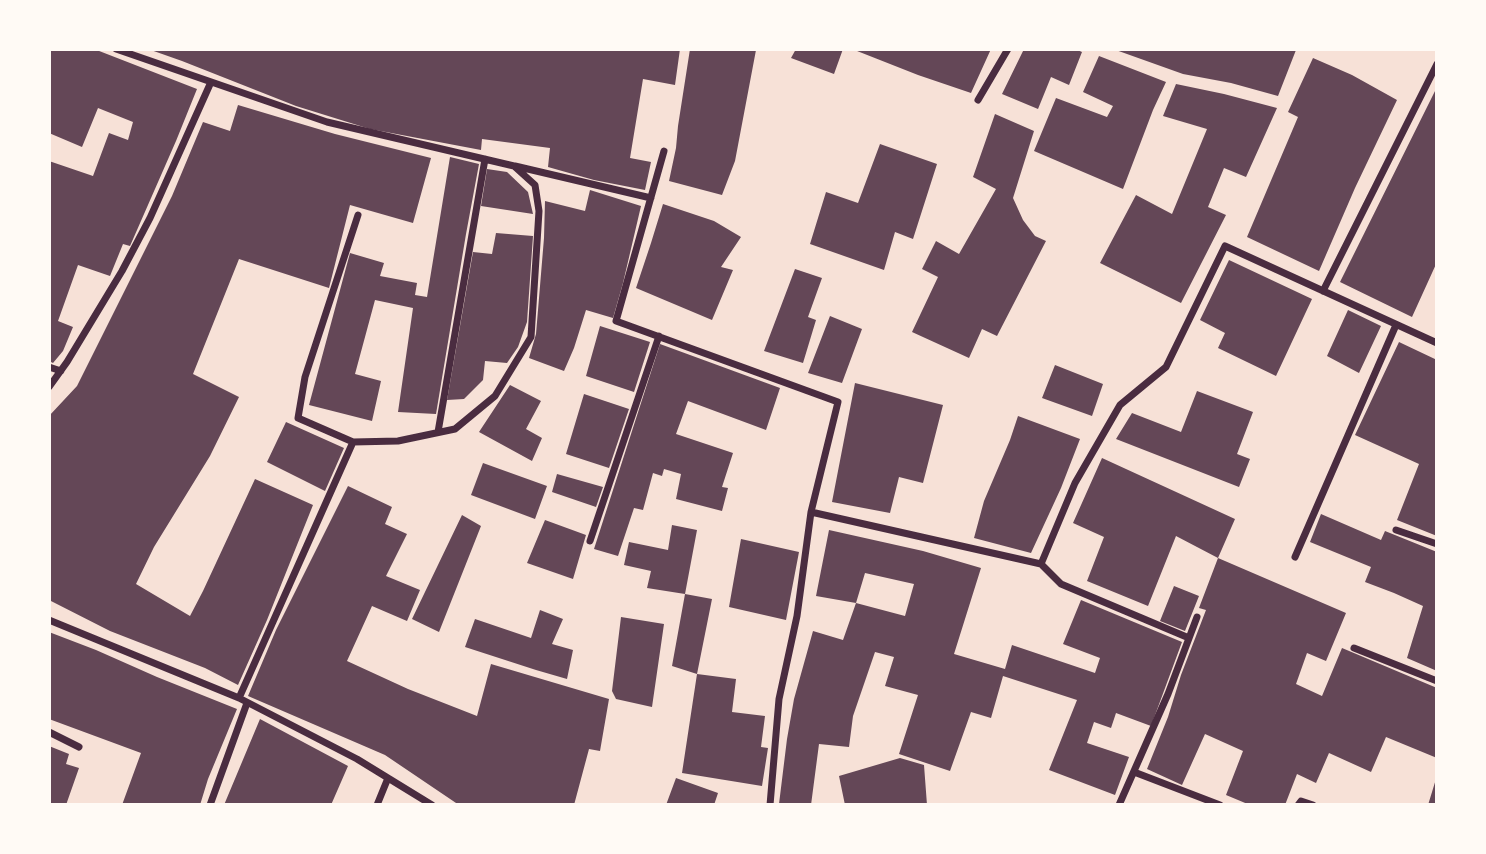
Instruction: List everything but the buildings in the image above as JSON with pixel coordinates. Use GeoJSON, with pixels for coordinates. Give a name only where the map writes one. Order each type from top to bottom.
{"type":"FeatureCollection","features":[{"type":"Feature","properties":{"kind":"street"},"geometry":{"type":"LineString","coordinates":[[116,49],[327,122],[651,198]]}},
{"type":"Feature","properties":{"kind":"street"},"geometry":{"type":"LineString","coordinates":[[978,100],[1008,49]]}},
{"type":"Feature","properties":{"kind":"street"},"geometry":{"type":"LineString","coordinates":[[1323,291],[1437,64]]}},
{"type":"Feature","properties":{"kind":"street"},"geometry":{"type":"LineString","coordinates":[[49,387],[121,271],[150,218],[211,82]]}},
{"type":"Feature","properties":{"kind":"street"},"geometry":{"type":"LineString","coordinates":[[664,151],[616,321],[838,402],[811,512],[797,616],[779,699],[771,805]]}},
{"type":"Feature","properties":{"kind":"street"},"geometry":{"type":"LineString","coordinates":[[438,432],[485,159]]}},
{"type":"Feature","properties":{"kind":"street"},"geometry":{"type":"LineString","coordinates":[[358,215],[305,377],[298,418],[353,442],[398,441],[455,429],[495,396],[531,337],[539,211],[534,185],[514,166]]}},
{"type":"Feature","properties":{"kind":"street"},"geometry":{"type":"LineString","coordinates":[[1041,564],[1075,483],[1120,405],[1166,367],[1225,246],[1437,343]]}},
{"type":"Feature","properties":{"kind":"street"},"geometry":{"type":"LineString","coordinates":[[1295,557],[1396,325]]}},
{"type":"Feature","properties":{"kind":"street"},"geometry":{"type":"LineString","coordinates":[[590,541],[659,336]]}},
{"type":"Feature","properties":{"kind":"street"},"geometry":{"type":"LineString","coordinates":[[49,367],[61,371]]}},
{"type":"Feature","properties":{"kind":"street"},"geometry":{"type":"LineString","coordinates":[[239,698],[353,442]]}},
{"type":"Feature","properties":{"kind":"street"},"geometry":{"type":"LineString","coordinates":[[811,512],[1041,564],[1061,584],[1189,638]]}},
{"type":"Feature","properties":{"kind":"street"},"geometry":{"type":"LineString","coordinates":[[1396,530],[1437,544]]}},
{"type":"Feature","properties":{"kind":"street"},"geometry":{"type":"LineString","coordinates":[[1119,805],[1168,694],[1197,617]]}},
{"type":"Feature","properties":{"kind":"street"},"geometry":{"type":"LineString","coordinates":[[49,620],[239,698],[357,759],[432,805]]}},
{"type":"Feature","properties":{"kind":"street"},"geometry":{"type":"LineString","coordinates":[[1354,648],[1437,681]]}},
{"type":"Feature","properties":{"kind":"street"},"geometry":{"type":"LineString","coordinates":[[210,805],[247,703]]}},
{"type":"Feature","properties":{"kind":"street"},"geometry":{"type":"LineString","coordinates":[[49,732],[79,747]]}},
{"type":"Feature","properties":{"kind":"street"},"geometry":{"type":"LineString","coordinates":[[1134,772],[1220,805]]}},
{"type":"Feature","properties":{"kind":"street"},"geometry":{"type":"LineString","coordinates":[[377,805],[388,778]]}},
{"type":"Feature","properties":{"kind":"street"},"geometry":{"type":"LineString","coordinates":[[1298,805],[1301,801],[1313,805]]}}]}
